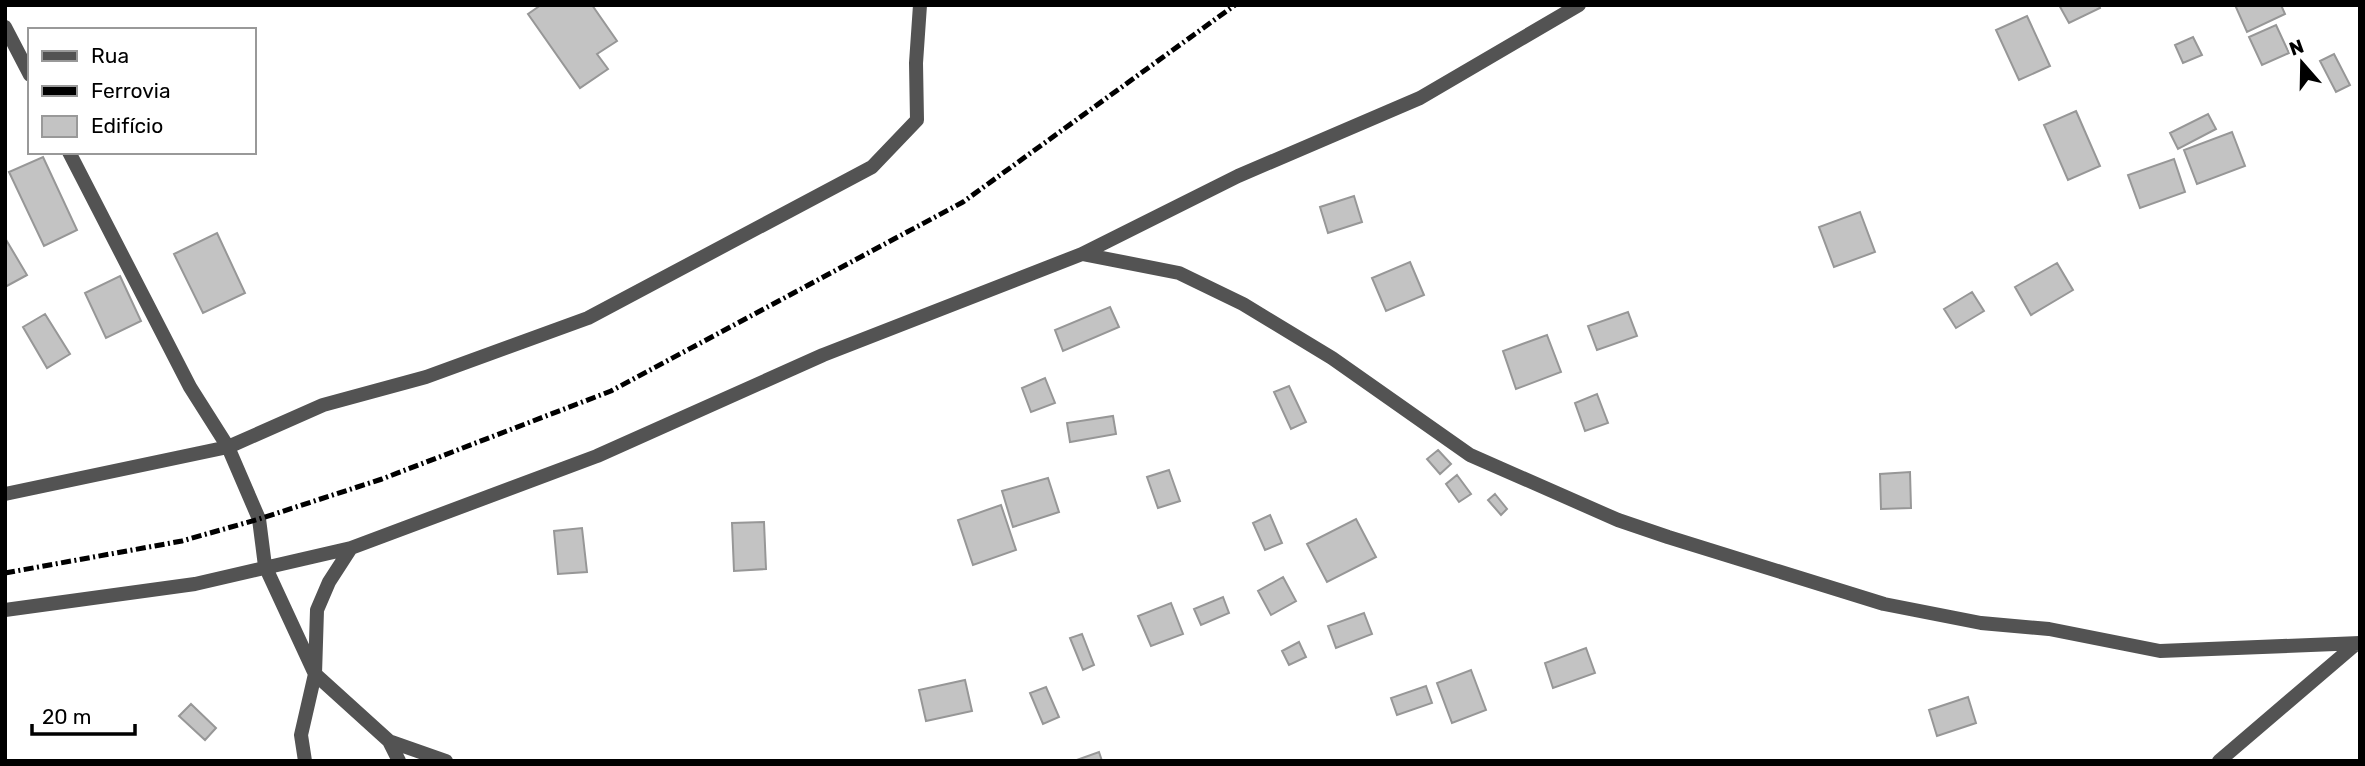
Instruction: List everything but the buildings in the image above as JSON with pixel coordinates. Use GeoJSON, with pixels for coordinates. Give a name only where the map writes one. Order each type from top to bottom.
{"type":"FeatureCollection","features":[{"type":"Feature","properties":{"kind":"street"},"geometry":{"type":"LineString","coordinates":[[5,494],[228,447],[323,405],[426,377],[588,318],[872,167],[917,120],[916,63],[920,5]]}},
{"type":"Feature","properties":{"kind":"street"},"geometry":{"type":"LineString","coordinates":[[5,610],[195,584],[351,548],[597,456],[823,355],[1082,254],[1238,176],[1420,98],[1579,5]]}},
{"type":"Feature","properties":{"kind":"street"},"geometry":{"type":"LineString","coordinates":[[5,27],[28,71]]}},
{"type":"Feature","properties":{"kind":"street"},"geometry":{"type":"LineString","coordinates":[[70,154],[190,387],[228,447],[259,519],[265,566],[315,674],[389,741],[399,761]]}},
{"type":"Feature","properties":{"kind":"street"},"geometry":{"type":"LineString","coordinates":[[1082,254],[1179,273],[1243,304],[1332,358],[1470,455],[1593,509],[1668,537],[1884,604],[1981,623],[2049,629],[2160,650],[2358,644]]}},
{"type":"Feature","properties":{"kind":"street"},"geometry":{"type":"LineString","coordinates":[[305,761],[301,735],[315,674],[317,610],[329,582],[351,548]]}},
{"type":"Feature","properties":{"kind":"street"},"geometry":{"type":"LineString","coordinates":[[2219,761],[2358,644]]}},
{"type":"Feature","properties":{"kind":"street"},"geometry":{"type":"LineString","coordinates":[[389,741],[446,761]]}},
{"type":"Feature","properties":{"kind":"railway"},"geometry":{"type":"LineString","coordinates":[[5,573],[182,541],[259,519],[382,479],[611,391],[963,202],[1235,5]]}}]}
